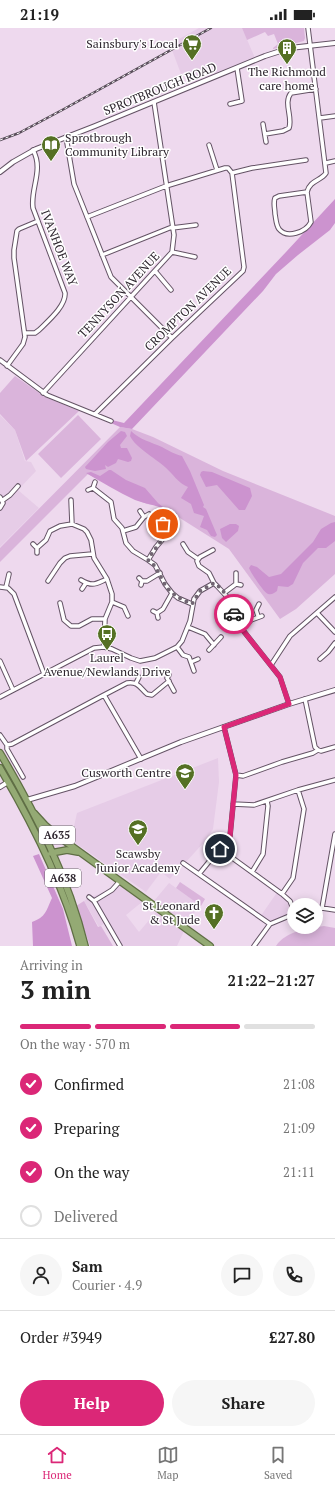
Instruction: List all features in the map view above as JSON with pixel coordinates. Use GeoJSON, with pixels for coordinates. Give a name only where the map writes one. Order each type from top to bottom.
{"type":"FeatureCollection","features":[{"type":"Feature","properties":{"kind":"highway","name":"A638"},"geometry":{"type":"LineString","coordinates":[[0,753],[54,852],[77,916],[85,946]]}},
{"type":"Feature","properties":{"kind":"highway","name":"A638"},"geometry":{"type":"LineString","coordinates":[[0,768],[21,804],[46,854],[68,907],[80,946]]}},
{"type":"Feature","properties":{"kind":"highway"},"geometry":{"type":"LineString","coordinates":[[8,782],[15,778]]}},
{"type":"Feature","properties":{"kind":"highway","name":"A635"},"geometry":{"type":"LineString","coordinates":[[34,813],[51,831],[210,946]]}},
{"type":"Feature","properties":{"kind":"highway","name":"A635"},"geometry":{"type":"LineString","coordinates":[[46,854],[67,850],[83,855]]}},
{"type":"Feature","properties":{"kind":"street"},"geometry":{"type":"LineString","coordinates":[[308,28],[326,163],[326,174],[311,184],[308,192],[311,215],[310,225],[303,232],[287,234],[282,232],[277,226],[274,202],[275,198],[279,196],[308,192]]}},
{"type":"Feature","properties":{"kind":"street","name":"SPROTBROUGH ROAD"},"geometry":{"type":"LineString","coordinates":[[0,172],[33,150],[237,68],[284,50],[310,45],[335,43]]}},
{"type":"Feature","properties":{"kind":"street"},"geometry":{"type":"LineString","coordinates":[[230,104],[242,101],[237,68]]}},
{"type":"Feature","properties":{"kind":"street"},"geometry":{"type":"LineString","coordinates":[[265,134],[283,131],[289,128],[290,121],[288,98],[291,93],[316,89]]}},
{"type":"Feature","properties":{"kind":"street","name":"TENNYSON AVENUE"},"geometry":{"type":"LineString","coordinates":[[43,393],[172,252],[174,239],[154,102]]}},
{"type":"Feature","properties":{"kind":"street"},"geometry":{"type":"LineString","coordinates":[[320,118],[335,116]]}},
{"type":"Feature","properties":{"kind":"street"},"geometry":{"type":"LineString","coordinates":[[263,124],[266,142]]}},
{"type":"Feature","properties":{"kind":"street"},"geometry":{"type":"LineString","coordinates":[[66,137],[74,184],[111,277],[172,338]]}},
{"type":"Feature","properties":{"kind":"street"},"geometry":{"type":"LineString","coordinates":[[209,145],[217,170]]}},
{"type":"Feature","properties":{"kind":"street","name":"IVANHOE WAY"},"geometry":{"type":"LineString","coordinates":[[25,333],[39,330],[63,304],[66,297],[32,204],[38,175],[37,160],[33,150]]}},
{"type":"Feature","properties":{"kind":"street"},"geometry":{"type":"LineString","coordinates":[[87,217],[166,186],[217,170],[228,168],[232,173],[252,168],[306,160]]}},
{"type":"Feature","properties":{"kind":"street"},"geometry":{"type":"LineString","coordinates":[[326,163],[335,161]]}},
{"type":"Feature","properties":{"kind":"street","name":"CROMPTON AVENUE"},"geometry":{"type":"LineString","coordinates":[[95,414],[244,269],[232,173]]}},
{"type":"Feature","properties":{"kind":"street"},"geometry":{"type":"LineString","coordinates":[[7,366],[23,344],[25,333],[14,258],[17,231],[38,220]]}},
{"type":"Feature","properties":{"kind":"street"},"geometry":{"type":"LineString","coordinates":[[102,255],[172,227],[196,224]]}},
{"type":"Feature","properties":{"kind":"street"},"geometry":{"type":"LineString","coordinates":[[172,252],[195,257]]}},
{"type":"Feature","properties":{"kind":"street"},"geometry":{"type":"LineString","coordinates":[[155,271],[171,290]]}},
{"type":"Feature","properties":{"kind":"street"},"geometry":{"type":"LineString","coordinates":[[0,360],[43,393],[111,421]]}},
{"type":"Feature","properties":{"kind":"street"},"geometry":{"type":"LineString","coordinates":[[93,488],[94,482]]}},
{"type":"Feature","properties":{"kind":"street"},"geometry":{"type":"LineString","coordinates":[[0,508],[2,505],[1,498],[10,495],[18,486]]}},
{"type":"Feature","properties":{"kind":"street"},"geometry":{"type":"LineString","coordinates":[[88,490],[93,488]]}},
{"type":"Feature","properties":{"kind":"street"},"geometry":{"type":"LineString","coordinates":[[93,488],[111,502],[114,519],[123,531],[126,543],[133,551],[155,565],[165,584],[172,593],[178,598],[192,604]]}},
{"type":"Feature","properties":{"kind":"street"},"geometry":{"type":"LineString","coordinates":[[70,500],[72,524]]}},
{"type":"Feature","properties":{"kind":"street"},"geometry":{"type":"LineString","coordinates":[[71,507],[77,507]]}},
{"type":"Feature","properties":{"kind":"street"},"geometry":{"type":"LineString","coordinates":[[140,512],[144,517]]}},
{"type":"Feature","properties":{"kind":"street"},"geometry":{"type":"LineString","coordinates":[[123,531],[136,527],[148,514]]}},
{"type":"Feature","properties":{"kind":"street"},"geometry":{"type":"LineString","coordinates":[[148,560],[162,540],[174,515]]}},
{"type":"Feature","properties":{"kind":"street"},"geometry":{"type":"LineString","coordinates":[[160,520],[167,531],[173,534]]}},
{"type":"Feature","properties":{"kind":"street"},"geometry":{"type":"LineString","coordinates":[[37,548],[46,540],[52,529],[72,524],[84,529],[90,540],[92,554],[95,561],[107,579],[111,589],[112,602],[105,619],[104,647]]}},
{"type":"Feature","properties":{"kind":"street"},"geometry":{"type":"LineString","coordinates":[[33,544],[37,548],[37,553]]}},
{"type":"Feature","properties":{"kind":"street"},"geometry":{"type":"LineString","coordinates":[[184,544],[188,552],[198,559],[198,564],[209,573],[214,583],[230,600],[236,620],[282,681],[289,704]]}},
{"type":"Feature","properties":{"kind":"street"},"geometry":{"type":"LineString","coordinates":[[198,559],[213,550]]}},
{"type":"Feature","properties":{"kind":"street"},"geometry":{"type":"LineString","coordinates":[[48,581],[65,558],[92,554]]}},
{"type":"Feature","properties":{"kind":"street"},"geometry":{"type":"LineString","coordinates":[[46,573],[50,577]]}},
{"type":"Feature","properties":{"kind":"street"},"geometry":{"type":"LineString","coordinates":[[141,581],[147,581],[160,573]]}},
{"type":"Feature","properties":{"kind":"street"},"geometry":{"type":"LineString","coordinates":[[236,573],[236,584]]}},
{"type":"Feature","properties":{"kind":"street"},"geometry":{"type":"LineString","coordinates":[[7,587],[9,574]]}},
{"type":"Feature","properties":{"kind":"street"},"geometry":{"type":"LineString","coordinates":[[81,580],[93,585],[107,579]]}},
{"type":"Feature","properties":{"kind":"street"},"geometry":{"type":"LineString","coordinates":[[82,589],[86,583]]}},
{"type":"Feature","properties":{"kind":"street"},"geometry":{"type":"LineString","coordinates":[[0,697],[94,648],[104,647],[140,661],[155,658],[177,647],[182,641],[188,627],[192,604],[200,591],[214,583]]}},
{"type":"Feature","properties":{"kind":"street"},"geometry":{"type":"LineString","coordinates":[[224,593],[236,584],[241,585]]}},
{"type":"Feature","properties":{"kind":"street"},"geometry":{"type":"LineString","coordinates":[[0,587],[7,587],[14,594],[44,674]]}},
{"type":"Feature","properties":{"kind":"street"},"geometry":{"type":"LineString","coordinates":[[158,618],[155,612],[163,608],[172,593]]}},
{"type":"Feature","properties":{"kind":"street"},"geometry":{"type":"LineString","coordinates":[[271,665],[290,636],[335,597]]}},
{"type":"Feature","properties":{"kind":"street"},"geometry":{"type":"LineString","coordinates":[[112,602],[119,604],[126,610],[128,616]]}},
{"type":"Feature","properties":{"kind":"street"},"geometry":{"type":"LineString","coordinates":[[60,603],[63,618],[71,626],[79,626],[92,618],[105,619]]}},
{"type":"Feature","properties":{"kind":"street"},"geometry":{"type":"LineString","coordinates":[[242,629],[251,620],[260,616],[256,610],[259,604]]}},
{"type":"Feature","properties":{"kind":"street"},"geometry":{"type":"LineString","coordinates":[[126,610],[132,607]]}},
{"type":"Feature","properties":{"kind":"street"},"geometry":{"type":"LineString","coordinates":[[317,613],[335,632]]}},
{"type":"Feature","properties":{"kind":"street"},"geometry":{"type":"LineString","coordinates":[[69,631],[71,626]]}},
{"type":"Feature","properties":{"kind":"street"},"geometry":{"type":"LineString","coordinates":[[188,627],[205,634],[214,645]]}},
{"type":"Feature","properties":{"kind":"street"},"geometry":{"type":"LineString","coordinates":[[209,650],[221,637]]}},
{"type":"Feature","properties":{"kind":"street"},"geometry":{"type":"LineString","coordinates":[[319,659],[328,652],[335,643]]}},
{"type":"Feature","properties":{"kind":"street"},"geometry":{"type":"LineString","coordinates":[[177,647],[183,655],[189,657],[194,671]]}},
{"type":"Feature","properties":{"kind":"street"},"geometry":{"type":"LineString","coordinates":[[191,662],[198,659]]}},
{"type":"Feature","properties":{"kind":"street"},"geometry":{"type":"LineString","coordinates":[[0,661],[13,690]]}},
{"type":"Feature","properties":{"kind":"street"},"geometry":{"type":"LineString","coordinates":[[169,675],[167,678],[174,691]]}},
{"type":"Feature","properties":{"kind":"street"},"geometry":{"type":"LineString","coordinates":[[136,683],[139,677]]}},
{"type":"Feature","properties":{"kind":"street"},"geometry":{"type":"LineString","coordinates":[[7,745],[12,744],[127,683],[136,683],[145,693],[150,696],[169,681]]}},
{"type":"Feature","properties":{"kind":"street"},"geometry":{"type":"LineString","coordinates":[[21,804],[27,800],[75,786],[224,727],[289,704],[335,690]]}},
{"type":"Feature","properties":{"kind":"street"},"geometry":{"type":"LineString","coordinates":[[104,695],[141,759]]}},
{"type":"Feature","properties":{"kind":"street"},"geometry":{"type":"LineString","coordinates":[[305,699],[318,750]]}},
{"type":"Feature","properties":{"kind":"street"},"geometry":{"type":"LineString","coordinates":[[199,874],[230,836],[236,775],[224,727]]}},
{"type":"Feature","properties":{"kind":"street"},"geometry":{"type":"LineString","coordinates":[[0,735],[7,745],[7,749],[23,777]]}},
{"type":"Feature","properties":{"kind":"street"},"geometry":{"type":"LineString","coordinates":[[236,775],[243,776],[316,752],[318,750],[321,751],[335,747]]}},
{"type":"Feature","properties":{"kind":"street"},"geometry":{"type":"LineString","coordinates":[[233,804],[254,805],[298,790],[335,780]]}},
{"type":"Feature","properties":{"kind":"street"},"geometry":{"type":"LineString","coordinates":[[0,787],[8,782]]}},
{"type":"Feature","properties":{"kind":"street"},"geometry":{"type":"LineString","coordinates":[[282,894],[292,881],[304,809],[298,790]]}},
{"type":"Feature","properties":{"kind":"street"},"geometry":{"type":"LineString","coordinates":[[252,872],[263,854],[268,806],[266,801]]}},
{"type":"Feature","properties":{"kind":"street"},"geometry":{"type":"LineString","coordinates":[[323,903],[335,837]]}},
{"type":"Feature","properties":{"kind":"street"},"geometry":{"type":"LineString","coordinates":[[220,849],[287,898]]}},
{"type":"Feature","properties":{"kind":"street"},"geometry":{"type":"LineString","coordinates":[[182,863],[270,924]]}},
{"type":"Feature","properties":{"kind":"street"},"geometry":{"type":"LineString","coordinates":[[94,901],[112,890],[120,881]]}},
{"type":"Feature","properties":{"kind":"street"},"geometry":{"type":"LineString","coordinates":[[89,897],[94,901],[120,946]]}},
{"type":"Feature","properties":{"kind":"street"},"geometry":{"type":"LineString","coordinates":[[323,908],[335,910]]}},
{"type":"Feature","properties":{"kind":"street"},"geometry":{"type":"LineString","coordinates":[[254,946],[270,924],[287,916]]}},
{"type":"Feature","properties":{"kind":"shaded area"},"geometry":{"type":"Polygon","coordinates":[[[199,28],[242,28],[255,58],[194,84],[188,71],[181,74],[172,50],[173,49],[168,45],[199,28]]]}},
{"type":"Feature","properties":{"kind":"shaded area"},"geometry":{"type":"Polygon","coordinates":[[[242,28],[304,28],[305,38],[304,41],[273,49],[278,44],[274,34],[268,36],[265,32],[247,40],[242,28]]]}},
{"type":"Feature","properties":{"kind":"shaded area"},"geometry":{"type":"Polygon","coordinates":[[[335,199],[335,223],[330,230],[276,274],[263,291],[132,429],[120,427],[111,423],[112,420],[124,423],[335,199]]]}},
{"type":"Feature","properties":{"kind":"shaded area"},"geometry":{"type":"Polygon","coordinates":[[[15,376],[45,397],[79,411],[26,461],[15,430],[0,414],[0,393],[15,376]]]}},
{"type":"Feature","properties":{"kind":"shaded area"},"geometry":{"type":"Polygon","coordinates":[[[0,415],[15,430],[25,461],[31,462],[36,471],[18,490],[39,508],[0,547],[0,415]]]}},
{"type":"Feature","properties":{"kind":"shaded area"},"geometry":{"type":"Polygon","coordinates":[[[78,415],[101,439],[61,478],[38,454],[78,415]]]}},
{"type":"Feature","properties":{"kind":"shaded area"},"geometry":{"type":"Polygon","coordinates":[[[120,427],[132,429],[153,437],[223,471],[335,516],[335,574],[296,609],[280,619],[229,549],[160,506],[147,504],[135,499],[88,474],[0,562],[0,548],[120,427]]]}},
{"type":"Feature","properties":{"kind":"shaded area"},"geometry":{"type":"Polygon","coordinates":[[[121,431],[125,432],[127,436],[120,445],[121,448],[127,448],[132,458],[131,461],[128,462],[118,459],[116,463],[108,467],[105,465],[106,469],[95,471],[86,469],[85,467],[108,442],[121,431]]]}},
{"type":"Feature","properties":{"kind":"shaded area"},"geometry":{"type":"Polygon","coordinates":[[[131,431],[142,439],[182,456],[204,505],[203,507],[206,509],[217,535],[215,537],[211,536],[207,530],[200,527],[204,516],[194,513],[191,504],[181,498],[188,487],[181,483],[165,467],[136,444],[130,436],[131,431]]]}},
{"type":"Feature","properties":{"kind":"shaded area"},"geometry":{"type":"Polygon","coordinates":[[[109,470],[126,480],[145,488],[158,503],[168,511],[135,500],[86,473],[91,472],[100,476],[109,470]]]}},
{"type":"Feature","properties":{"kind":"shaded area"},"geometry":{"type":"Polygon","coordinates":[[[203,471],[212,472],[250,488],[252,496],[245,510],[239,510],[217,485],[206,487],[200,475],[203,471]]]}},
{"type":"Feature","properties":{"kind":"shaded area"},"geometry":{"type":"Polygon","coordinates":[[[335,522],[335,541],[326,548],[318,548],[303,563],[293,584],[288,587],[278,586],[277,591],[272,594],[266,593],[250,571],[249,568],[251,565],[257,567],[269,577],[281,574],[313,542],[321,529],[335,522]]]}},
{"type":"Feature","properties":{"kind":"shaded area"},"geometry":{"type":"Polygon","coordinates":[[[230,524],[236,524],[239,526],[238,531],[226,542],[222,538],[220,529],[230,524]]]}},
{"type":"Feature","properties":{"kind":"shaded area"},"geometry":{"type":"Polygon","coordinates":[[[218,758],[219,782],[213,829],[206,840],[185,863],[183,862],[170,879],[161,872],[146,892],[71,840],[77,813],[218,758]]]}},
{"type":"Feature","properties":{"kind":"shaded area"},"geometry":{"type":"Polygon","coordinates":[[[39,854],[63,909],[72,946],[33,946],[32,922],[43,916],[52,898],[33,856],[39,854]]]}},
{"type":"Feature","properties":{"kind":"shaded area"},"geometry":{"type":"Polygon","coordinates":[[[180,882],[205,899],[201,906],[176,888],[180,882]]]}},
{"type":"Feature","properties":{"kind":"shaded area"},"geometry":{"type":"Polygon","coordinates":[[[169,883],[200,905],[186,924],[154,901],[169,883]]]}},
{"type":"Feature","properties":{"kind":"shaded area"},"geometry":{"type":"Polygon","coordinates":[[[121,886],[142,902],[126,915],[139,932],[156,912],[184,931],[177,946],[123,946],[108,921],[99,927],[84,901],[88,898],[121,886]]]}},
{"type":"Feature","properties":{"kind":"shaded area"},"geometry":{"type":"Polygon","coordinates":[[[278,891],[287,899],[287,917],[270,924],[260,917],[278,891]]]}},
{"type":"Feature","properties":{"kind":"shaded area"},"geometry":{"type":"Polygon","coordinates":[[[84,901],[98,927],[101,926],[113,946],[90,946],[76,906],[84,901]]]}},
{"type":"Feature","properties":{"kind":"shaded area"},"geometry":{"type":"Polygon","coordinates":[[[323,926],[335,928],[335,946],[276,946],[285,937],[291,934],[323,934],[323,926]]]}},
{"type":"Feature","properties":{"kind":"railway"},"geometry":{"type":"LineString","coordinates":[[0,140],[19,133],[211,28]]}},
{"type":"Feature","properties":{"kind":"way so far"},"geometry":{"type":"LineString","coordinates":[[163,524],[167,530],[148,560],[158,569],[168,590],[178,598],[192,604],[200,591],[214,583],[230,600],[234,614]]}},
{"type":"Feature","properties":{"kind":"place","name":"Sainsbury's Local"},"geometry":{"type":"Point","coordinates":[192,61]}},
{"type":"Feature","properties":{"kind":"place","name":"The Richmond care home"},"geometry":{"type":"Point","coordinates":[287,65]}},
{"type":"Feature","properties":{"kind":"place","name":"Sprotbrough Community Library"},"geometry":{"type":"Point","coordinates":[51,162]}},
{"type":"Feature","properties":{"kind":"place","name":"Laurel Avenue/Newlands Drive"},"geometry":{"type":"Point","coordinates":[107,651]}},
{"type":"Feature","properties":{"kind":"place","name":"Cusworth Centre"},"geometry":{"type":"Point","coordinates":[185,790]}},
{"type":"Feature","properties":{"kind":"place","name":"Scawsby Junior Academy"},"geometry":{"type":"Point","coordinates":[138,846]}},
{"type":"Feature","properties":{"kind":"place","name":"St Leonard & St Jude"},"geometry":{"type":"Point","coordinates":[214,930]}},
{"type":"Feature","properties":{"kind":"route"},"geometry":{"type":"LineString","coordinates":[[220,849],[230,836],[236,775],[224,727],[289,704],[280,677],[238,624],[234,614]]}}]}
